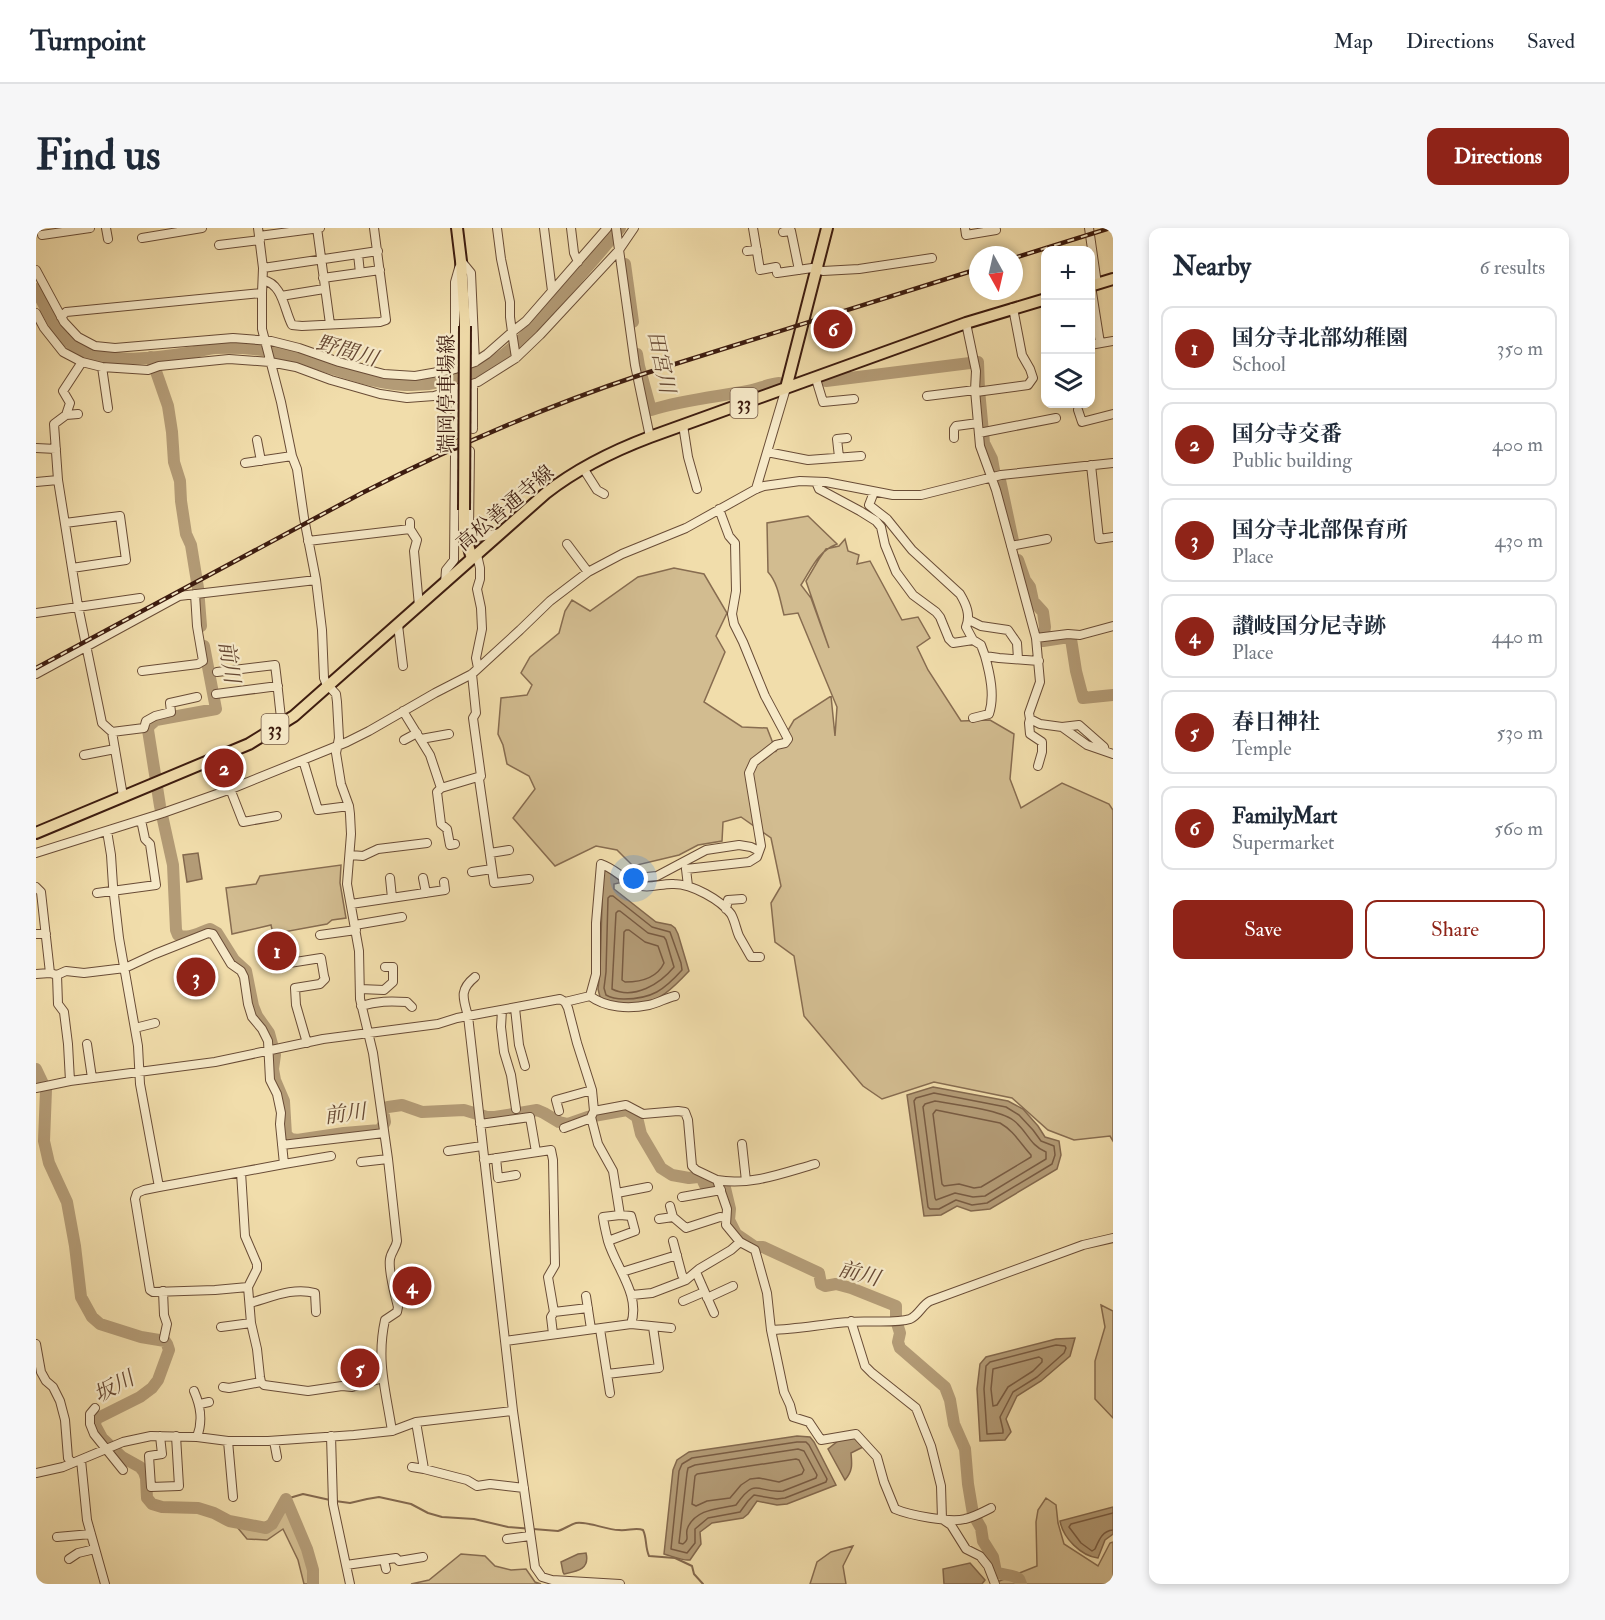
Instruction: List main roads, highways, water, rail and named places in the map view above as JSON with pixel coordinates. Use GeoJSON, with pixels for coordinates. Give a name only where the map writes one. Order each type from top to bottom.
{"type":"FeatureCollection","features":[{"type":"Feature","properties":{"kind":"main road","name":"端岡停車場線"},"geometry":{"type":"LineString","coordinates":[[457,228],[465,326],[464,530],[474,557]]}},
{"type":"Feature","properties":{"kind":"main road"},"geometry":{"type":"LineString","coordinates":[[786,388],[828,228]]}},
{"type":"Feature","properties":{"kind":"main road"},"geometry":{"type":"LineString","coordinates":[[1095,284],[1113,279]]}},
{"type":"Feature","properties":{"kind":"main road","name":"高松善通寺線"},"geometry":{"type":"LineString","coordinates":[[36,833],[249,744],[282,725],[329,687],[546,493],[561,481],[608,454],[966,323],[1041,300]]}},
{"type":"Feature","properties":{"kind":"water"},"geometry":{"type":"Polygon","coordinates":[[[198,853],[202,879],[187,882],[183,855],[198,853]]]}},
{"type":"Feature","properties":{"kind":"water"},"geometry":{"type":"Polygon","coordinates":[[[603,870],[619,880],[619,883],[614,884],[614,889],[656,922],[671,925],[678,934],[689,971],[671,989],[651,1002],[626,1005],[601,1001],[598,989],[603,870]]]}},
{"type":"Feature","properties":{"kind":"water"},"geometry":{"type":"Polygon","coordinates":[[[933,1087],[1008,1101],[1023,1109],[1045,1137],[1059,1141],[1061,1155],[1057,1169],[990,1209],[971,1211],[957,1206],[941,1215],[924,1216],[907,1095],[933,1087]]]}},
{"type":"Feature","properties":{"kind":"water"},"geometry":{"type":"Polygon","coordinates":[[[1075,1338],[1070,1356],[1041,1381],[1017,1396],[1006,1419],[1011,1432],[1005,1440],[980,1441],[977,1389],[980,1364],[986,1357],[1056,1339],[1075,1338]]]}},
{"type":"Feature","properties":{"kind":"water"},"geometry":{"type":"Polygon","coordinates":[[[797,1436],[810,1437],[814,1442],[836,1485],[787,1504],[777,1505],[757,1501],[743,1518],[712,1523],[700,1532],[701,1544],[690,1560],[664,1554],[673,1470],[677,1460],[689,1452],[797,1436]]]}},
{"type":"Feature","properties":{"kind":"water"},"geometry":{"type":"Polygon","coordinates":[[[856,1436],[867,1445],[851,1453],[851,1470],[845,1480],[828,1449],[838,1441],[856,1436]]]}},
{"type":"Feature","properties":{"kind":"water"},"geometry":{"type":"Polygon","coordinates":[[[1113,1507],[1113,1534],[1105,1540],[1098,1558],[1079,1550],[1065,1534],[1060,1521],[1113,1507]]]}},
{"type":"Feature","properties":{"kind":"water"},"geometry":{"type":"Polygon","coordinates":[[[586,1553],[586,1563],[582,1568],[564,1574],[561,1562],[586,1553]]]}},
{"type":"Feature","properties":{"kind":"water"},"geometry":{"type":"Polygon","coordinates":[[[970,1563],[985,1580],[982,1584],[944,1584],[943,1569],[970,1563]]]}},
{"type":"Feature","properties":{"kind":"waterway","name":"野間川"},"geometry":{"type":"LineString","coordinates":[[36,289],[54,324],[66,339],[81,350],[93,354],[134,359],[215,348],[254,349],[283,354],[382,382],[404,385],[427,384],[450,380],[476,371],[510,350],[540,321],[620,228]]}},
{"type":"Feature","properties":{"kind":"waterway","name":"田宮川"},"geometry":{"type":"LineString","coordinates":[[625,264],[633,322]]}},
{"type":"Feature","properties":{"kind":"waterway","name":"田宮川"},"geometry":{"type":"LineString","coordinates":[[637,354],[651,410],[779,383]]}},
{"type":"Feature","properties":{"kind":"waterway","name":"前川"},"geometry":{"type":"LineString","coordinates":[[151,357],[168,406],[174,462],[180,481],[186,534],[191,545],[198,588],[201,626]]}},
{"type":"Feature","properties":{"kind":"waterway","name":"田宮川"},"geometry":{"type":"LineString","coordinates":[[826,381],[978,362],[984,443],[992,459],[994,470]]}},
{"type":"Feature","properties":{"kind":"waterway","name":"田宮川"},"geometry":{"type":"LineString","coordinates":[[1000,480],[1013,541]]}},
{"type":"Feature","properties":{"kind":"waterway","name":"田宮川"},"geometry":{"type":"LineString","coordinates":[[1018,560],[1030,587],[1033,601],[1043,612],[1045,627],[1043,641],[1069,637],[1071,639],[1083,698],[1113,695]]}},
{"type":"Feature","properties":{"kind":"waterway","name":"前川"},"geometry":{"type":"LineString","coordinates":[[204,646],[216,709],[156,720],[148,730],[160,806],[173,865],[176,930],[178,935],[186,937],[210,929],[217,933],[234,960],[246,971],[253,1006],[269,1033],[275,1055],[273,1069],[284,1101],[286,1135],[297,1140],[380,1130],[385,1122],[383,1110],[402,1105],[422,1112],[464,1110],[487,1117],[537,1110],[559,1122],[568,1124],[588,1117],[627,1110],[637,1117],[641,1134],[661,1168],[672,1175],[698,1177],[702,1179],[706,1187],[725,1188],[730,1209],[729,1220],[736,1234],[755,1247],[763,1247],[819,1273],[821,1284],[825,1286],[836,1284],[851,1288],[896,1306],[900,1348],[945,1387],[950,1400],[954,1424],[965,1449],[973,1514],[981,1528],[983,1541],[993,1557],[996,1572],[1016,1577],[1021,1584]]}},
{"type":"Feature","properties":{"kind":"waterway","name":"坂川"},"geometry":{"type":"LineString","coordinates":[[36,1069],[46,1090],[44,1141],[49,1163],[67,1202],[81,1297],[92,1317],[100,1324],[141,1337],[165,1341],[169,1350],[158,1380],[152,1388],[140,1397],[96,1419],[95,1425],[102,1438],[122,1457],[140,1467],[144,1472],[147,1498],[152,1504],[162,1507],[198,1508],[229,1521],[266,1528],[272,1524],[286,1499],[307,1549],[313,1570],[313,1584]]}},
{"type":"Feature","properties":{"kind":"waterway"},"geometry":{"type":"LineString","coordinates":[[286,1499],[303,1494],[330,1500]]}},
{"type":"Feature","properties":{"kind":"waterway"},"geometry":{"type":"LineString","coordinates":[[335,1501],[350,1503],[379,1497],[411,1504],[442,1517],[474,1519],[508,1527],[558,1531],[581,1523],[614,1530],[640,1529],[643,1530],[649,1556],[675,1558],[692,1566],[694,1574],[703,1584]]}},
{"type":"Feature","properties":{"kind":"railway"},"geometry":{"type":"LineString","coordinates":[[1023,255],[1110,228]]}},
{"type":"Feature","properties":{"kind":"railway"},"geometry":{"type":"LineString","coordinates":[[36,668],[362,493],[499,429],[569,400],[640,375],[969,272]]}},
{"type":"Feature","properties":{"kind":"place","name":"FamilyMart"},"geometry":{"type":"Point","coordinates":[833,329]}},
{"type":"Feature","properties":{"kind":"place","name":"国分寺交番"},"geometry":{"type":"Point","coordinates":[224,768]}},
{"type":"Feature","properties":{"kind":"place","name":"国分寺北部幼稚園"},"geometry":{"type":"Point","coordinates":[277,951]}},
{"type":"Feature","properties":{"kind":"place","name":"国分寺北部保育所"},"geometry":{"type":"Point","coordinates":[196,977]}},
{"type":"Feature","properties":{"kind":"place","name":"讃岐国分尼寺跡"},"geometry":{"type":"Point","coordinates":[412,1286]}},
{"type":"Feature","properties":{"kind":"place","name":"春日神社"},"geometry":{"type":"Point","coordinates":[360,1368]}}]}
